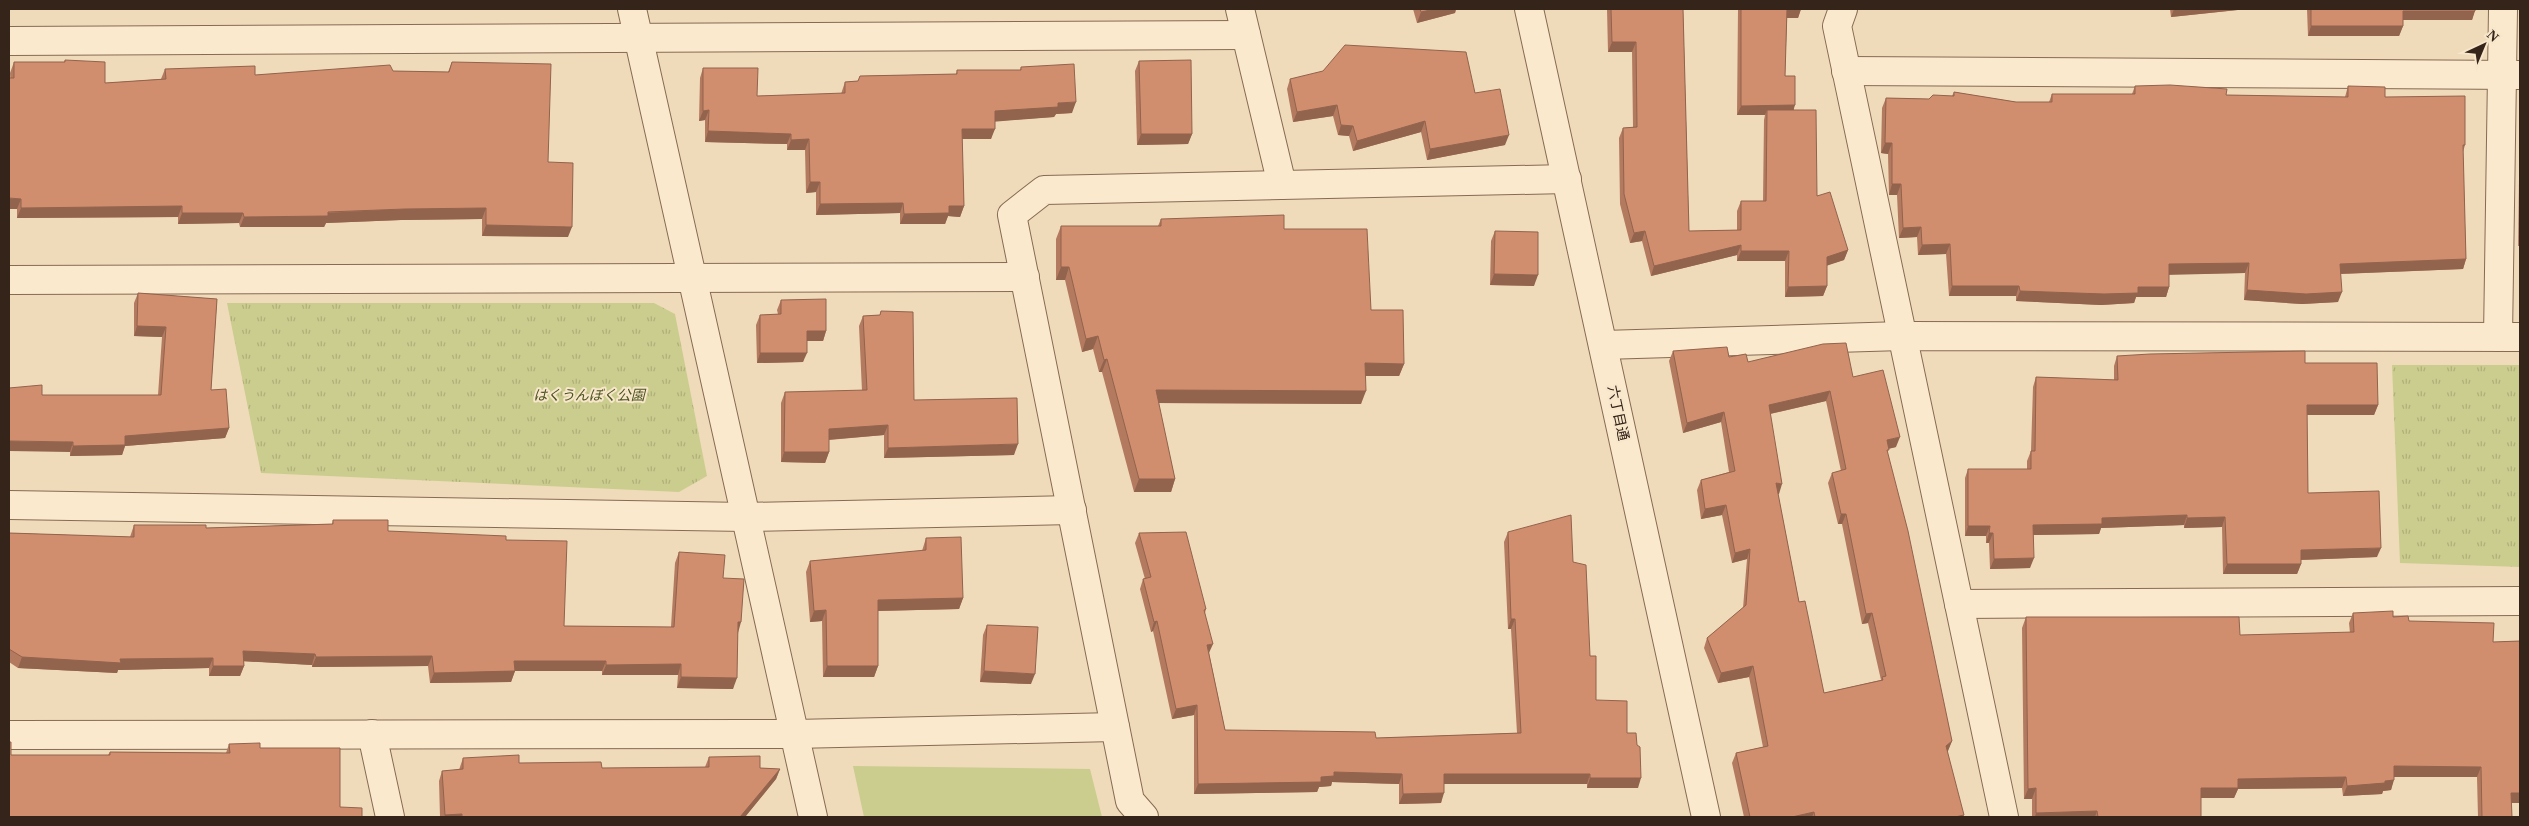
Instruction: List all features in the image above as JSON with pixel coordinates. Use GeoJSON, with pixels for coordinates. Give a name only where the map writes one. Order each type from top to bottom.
{"type":"FeatureCollection","features":[{"type":"Feature","properties":{"kind":"street"},"geometry":{"type":"LineString","coordinates":[[632,9],[813,817]]}},
{"type":"Feature","properties":{"kind":"street","name":"六丁目通"},"geometry":{"type":"LineString","coordinates":[[1529,9],[1706,817]]}},
{"type":"Feature","properties":{"kind":"street"},"geometry":{"type":"LineString","coordinates":[[1843,9],[1837,26],[2004,817]]}},
{"type":"Feature","properties":{"kind":"street"},"geometry":{"type":"LineString","coordinates":[[1603,345],[1902,336],[2509,337],[2511,75],[2503,9]]}},
{"type":"Feature","properties":{"kind":"street"},"geometry":{"type":"LineString","coordinates":[[9,41],[639,39],[1243,22],[1282,185]]}},
{"type":"Feature","properties":{"kind":"street"},"geometry":{"type":"LineString","coordinates":[[1846,71],[2511,75]]}},
{"type":"Feature","properties":{"kind":"street"},"geometry":{"type":"LineString","coordinates":[[1144,817],[1130,800],[1012,215],[1044,190],[1567,179]]}},
{"type":"Feature","properties":{"kind":"street"},"geometry":{"type":"LineString","coordinates":[[9,280],[1024,277]]}},
{"type":"Feature","properties":{"kind":"street"},"geometry":{"type":"LineString","coordinates":[[9,505],[746,516],[1072,510]]}},
{"type":"Feature","properties":{"kind":"street"},"geometry":{"type":"LineString","coordinates":[[1959,604],[2520,601]]}},
{"type":"Feature","properties":{"kind":"street"},"geometry":{"type":"LineString","coordinates":[[9,735],[794,734],[1115,727]]}},
{"type":"Feature","properties":{"kind":"street"},"geometry":{"type":"LineString","coordinates":[[372,734],[390,817]]}},
{"type":"Feature","properties":{"kind":"green space","name":"はくうんぼく公園"},"geometry":{"type":"Polygon","coordinates":[[[227,303],[654,303],[675,314],[707,476],[679,492],[261,473],[227,303]]]}},
{"type":"Feature","properties":{"kind":"green space"},"geometry":{"type":"Polygon","coordinates":[[[2392,365],[2520,365],[2520,567],[2400,563],[2392,365]]]}},
{"type":"Feature","properties":{"kind":"green space"},"geometry":{"type":"Polygon","coordinates":[[[853,766],[1090,769],[1102,817],[864,817],[853,766]]]}},
{"type":"Feature","properties":{"kind":"building"},"geometry":{"type":"Polygon","coordinates":[[[1420,9],[1435,9],[1421,12],[1420,9]]]}},
{"type":"Feature","properties":{"kind":"building"},"geometry":{"type":"Polygon","coordinates":[[[1611,9],[1683,9],[1689,231],[1741,230],[1741,201],[1766,201],[1767,110],[1816,110],[1817,196],[1830,192],[1848,250],[1827,257],[1827,286],[1788,287],[1789,251],[1741,251],[1741,245],[1654,266],[1645,231],[1634,233],[1624,194],[1623,128],[1637,127],[1636,42],[1612,42],[1611,9]]]}},
{"type":"Feature","properties":{"kind":"building"},"geometry":{"type":"Polygon","coordinates":[[[1741,9],[1787,9],[1785,76],[1795,76],[1795,105],[1741,106],[1741,9]]]}},
{"type":"Feature","properties":{"kind":"building"},"geometry":{"type":"Polygon","coordinates":[[[2311,9],[2475,9],[2475,11],[2403,11],[2403,26],[2311,26],[2311,9]]]}},
{"type":"Feature","properties":{"kind":"building"},"geometry":{"type":"Polygon","coordinates":[[[1345,45],[1466,52],[1475,93],[1500,89],[1509,135],[1430,149],[1425,121],[1357,141],[1353,126],[1341,125],[1337,105],[1297,112],[1290,79],[1323,71],[1345,45]]]}},
{"type":"Feature","properties":{"kind":"building"},"geometry":{"type":"Polygon","coordinates":[[[65,60],[105,62],[105,83],[166,79],[165,69],[255,66],[255,75],[390,65],[393,71],[449,72],[452,62],[551,64],[548,162],[573,163],[572,227],[486,225],[486,208],[328,212],[328,216],[244,217],[243,213],[182,213],[182,206],[21,208],[21,199],[9,198],[9,78],[14,78],[14,62],[65,62],[65,60]]]}},
{"type":"Feature","properties":{"kind":"building"},"geometry":{"type":"Polygon","coordinates":[[[1191,60],[1192,134],[1141,134],[1139,61],[1191,60]]]}},
{"type":"Feature","properties":{"kind":"building"},"geometry":{"type":"Polygon","coordinates":[[[1074,64],[1076,102],[1058,103],[1058,107],[995,111],[995,129],[962,129],[964,206],[949,206],[949,213],[904,214],[903,203],[820,204],[820,182],[810,182],[809,139],[791,140],[791,134],[708,131],[709,110],[703,111],[703,68],[758,68],[757,96],[845,93],[845,82],[858,81],[860,76],[957,74],[957,70],[1021,70],[1021,67],[1074,64]]]}},
{"type":"Feature","properties":{"kind":"building"},"geometry":{"type":"Polygon","coordinates":[[[2170,85],[2227,89],[2226,95],[2348,97],[2348,86],[2385,87],[2385,97],[2465,96],[2465,145],[2463,145],[2466,259],[2340,264],[2342,292],[2306,294],[2247,290],[2249,263],[2169,264],[2169,287],[2138,287],[2138,293],[2104,294],[2020,291],[2019,286],[1952,286],[1950,244],[1922,245],[1921,227],[1903,228],[1901,184],[1892,184],[1892,143],[1885,143],[1886,98],[1929,99],[1933,95],[1954,96],[1954,92],[2016,102],[2052,102],[2052,94],[2135,94],[2135,86],[2170,85]]]}},
{"type":"Feature","properties":{"kind":"building"},"geometry":{"type":"Polygon","coordinates":[[[1284,215],[1284,229],[1367,229],[1371,310],[1403,310],[1404,364],[1365,363],[1366,391],[1156,390],[1175,479],[1139,479],[1107,359],[1104,360],[1098,336],[1086,339],[1069,267],[1061,267],[1061,226],[1161,226],[1161,219],[1284,215]]]}},
{"type":"Feature","properties":{"kind":"building"},"geometry":{"type":"Polygon","coordinates":[[[1495,231],[1538,232],[1538,275],[1494,274],[1495,231]]]}},
{"type":"Feature","properties":{"kind":"building"},"geometry":{"type":"Polygon","coordinates":[[[138,293],[217,299],[211,390],[226,389],[229,428],[125,436],[125,445],[73,446],[73,442],[9,441],[9,388],[42,385],[42,395],[161,395],[166,327],[137,326],[138,293]]]}},
{"type":"Feature","properties":{"kind":"building"},"geometry":{"type":"Polygon","coordinates":[[[826,299],[826,331],[807,331],[807,353],[760,353],[760,315],[781,314],[781,300],[826,299]]]}},
{"type":"Feature","properties":{"kind":"building"},"geometry":{"type":"Polygon","coordinates":[[[881,311],[913,312],[914,400],[1017,398],[1018,444],[888,448],[888,425],[829,429],[829,452],[784,452],[785,392],[867,390],[863,316],[880,315],[881,311]]]}},
{"type":"Feature","properties":{"kind":"building"},"geometry":{"type":"Polygon","coordinates":[[[1846,343],[1853,377],[1883,370],[1900,437],[1887,440],[1889,450],[1887,450],[1908,531],[1952,741],[1946,746],[1964,815],[1955,817],[1815,817],[1814,812],[1792,817],[1750,817],[1736,753],[1768,746],[1753,666],[1721,673],[1707,638],[1746,605],[1750,549],[1735,553],[1726,505],[1705,509],[1701,480],[1735,471],[1724,412],[1687,423],[1673,351],[1727,347],[1729,357],[1746,354],[1748,362],[1823,344],[1846,343]],[[1830,391],[1769,405],[1782,484],[1776,483],[1799,602],[1805,601],[1824,693],[1883,680],[1882,677],[1886,676],[1872,613],[1866,614],[1846,514],[1841,514],[1832,473],[1846,469],[1830,391]]]}},
{"type":"Feature","properties":{"kind":"building"},"geometry":{"type":"Polygon","coordinates":[[[2305,351],[2305,363],[2377,363],[2378,405],[2307,405],[2308,493],[2379,491],[2381,548],[2301,550],[2301,564],[2227,564],[2225,517],[2187,518],[2187,515],[2102,518],[2102,524],[2033,525],[2034,558],[1994,559],[1993,533],[1989,533],[1990,526],[1968,526],[1968,469],[2031,469],[2031,451],[2035,451],[2036,377],[2118,380],[2117,356],[2305,351]]]}},
{"type":"Feature","properties":{"kind":"building"},"geometry":{"type":"Polygon","coordinates":[[[1571,515],[1573,562],[1586,565],[1590,656],[1596,656],[1596,700],[1627,701],[1627,733],[1636,733],[1637,745],[1640,747],[1641,778],[1590,778],[1590,774],[1444,774],[1444,793],[1403,794],[1402,774],[1334,772],[1334,776],[1321,777],[1321,782],[1198,784],[1197,705],[1176,709],[1157,621],[1154,622],[1143,579],[1151,577],[1139,533],[1186,532],[1213,644],[1207,645],[1225,730],[1375,732],[1376,738],[1521,733],[1515,619],[1511,619],[1508,532],[1571,515]]]}},
{"type":"Feature","properties":{"kind":"building"},"geometry":{"type":"Polygon","coordinates":[[[333,520],[388,520],[388,531],[506,536],[506,540],[567,541],[564,626],[674,627],[679,552],[725,555],[723,578],[744,579],[741,622],[738,622],[737,678],[681,677],[681,664],[606,665],[606,661],[514,661],[515,671],[434,673],[432,656],[316,657],[315,654],[243,651],[244,666],[213,666],[213,658],[120,659],[121,663],[22,657],[9,649],[9,533],[134,537],[134,525],[206,525],[206,528],[333,524],[333,520]]]}},
{"type":"Feature","properties":{"kind":"building"},"geometry":{"type":"Polygon","coordinates":[[[961,537],[963,598],[878,600],[878,666],[827,666],[826,610],[814,611],[810,561],[926,550],[926,538],[961,537]]]}},
{"type":"Feature","properties":{"kind":"building"},"geometry":{"type":"Polygon","coordinates":[[[2393,611],[2393,617],[2408,616],[2409,621],[2494,623],[2493,642],[2520,641],[2520,793],[2511,793],[2512,817],[2482,817],[2481,767],[2394,766],[2394,780],[2385,781],[2385,783],[2347,786],[2346,777],[2238,779],[2238,788],[2201,788],[2201,817],[2098,817],[2097,811],[2036,813],[2036,788],[2028,789],[2026,617],[2239,617],[2240,635],[2354,632],[2353,613],[2393,611]]]}},
{"type":"Feature","properties":{"kind":"building"},"geometry":{"type":"Polygon","coordinates":[[[987,625],[1038,627],[1035,674],[984,671],[987,625]]]}},
{"type":"Feature","properties":{"kind":"building"},"geometry":{"type":"Polygon","coordinates":[[[9,742],[11,742],[11,755],[110,755],[110,752],[230,753],[229,744],[260,743],[260,748],[340,748],[340,807],[362,808],[362,817],[9,817],[9,742]]]}},
{"type":"Feature","properties":{"kind":"building"},"geometry":{"type":"Polygon","coordinates":[[[519,755],[519,763],[601,762],[602,768],[709,767],[709,757],[760,756],[760,768],[780,769],[740,817],[462,817],[462,814],[445,815],[442,771],[463,769],[463,758],[519,755]]]}}]}
